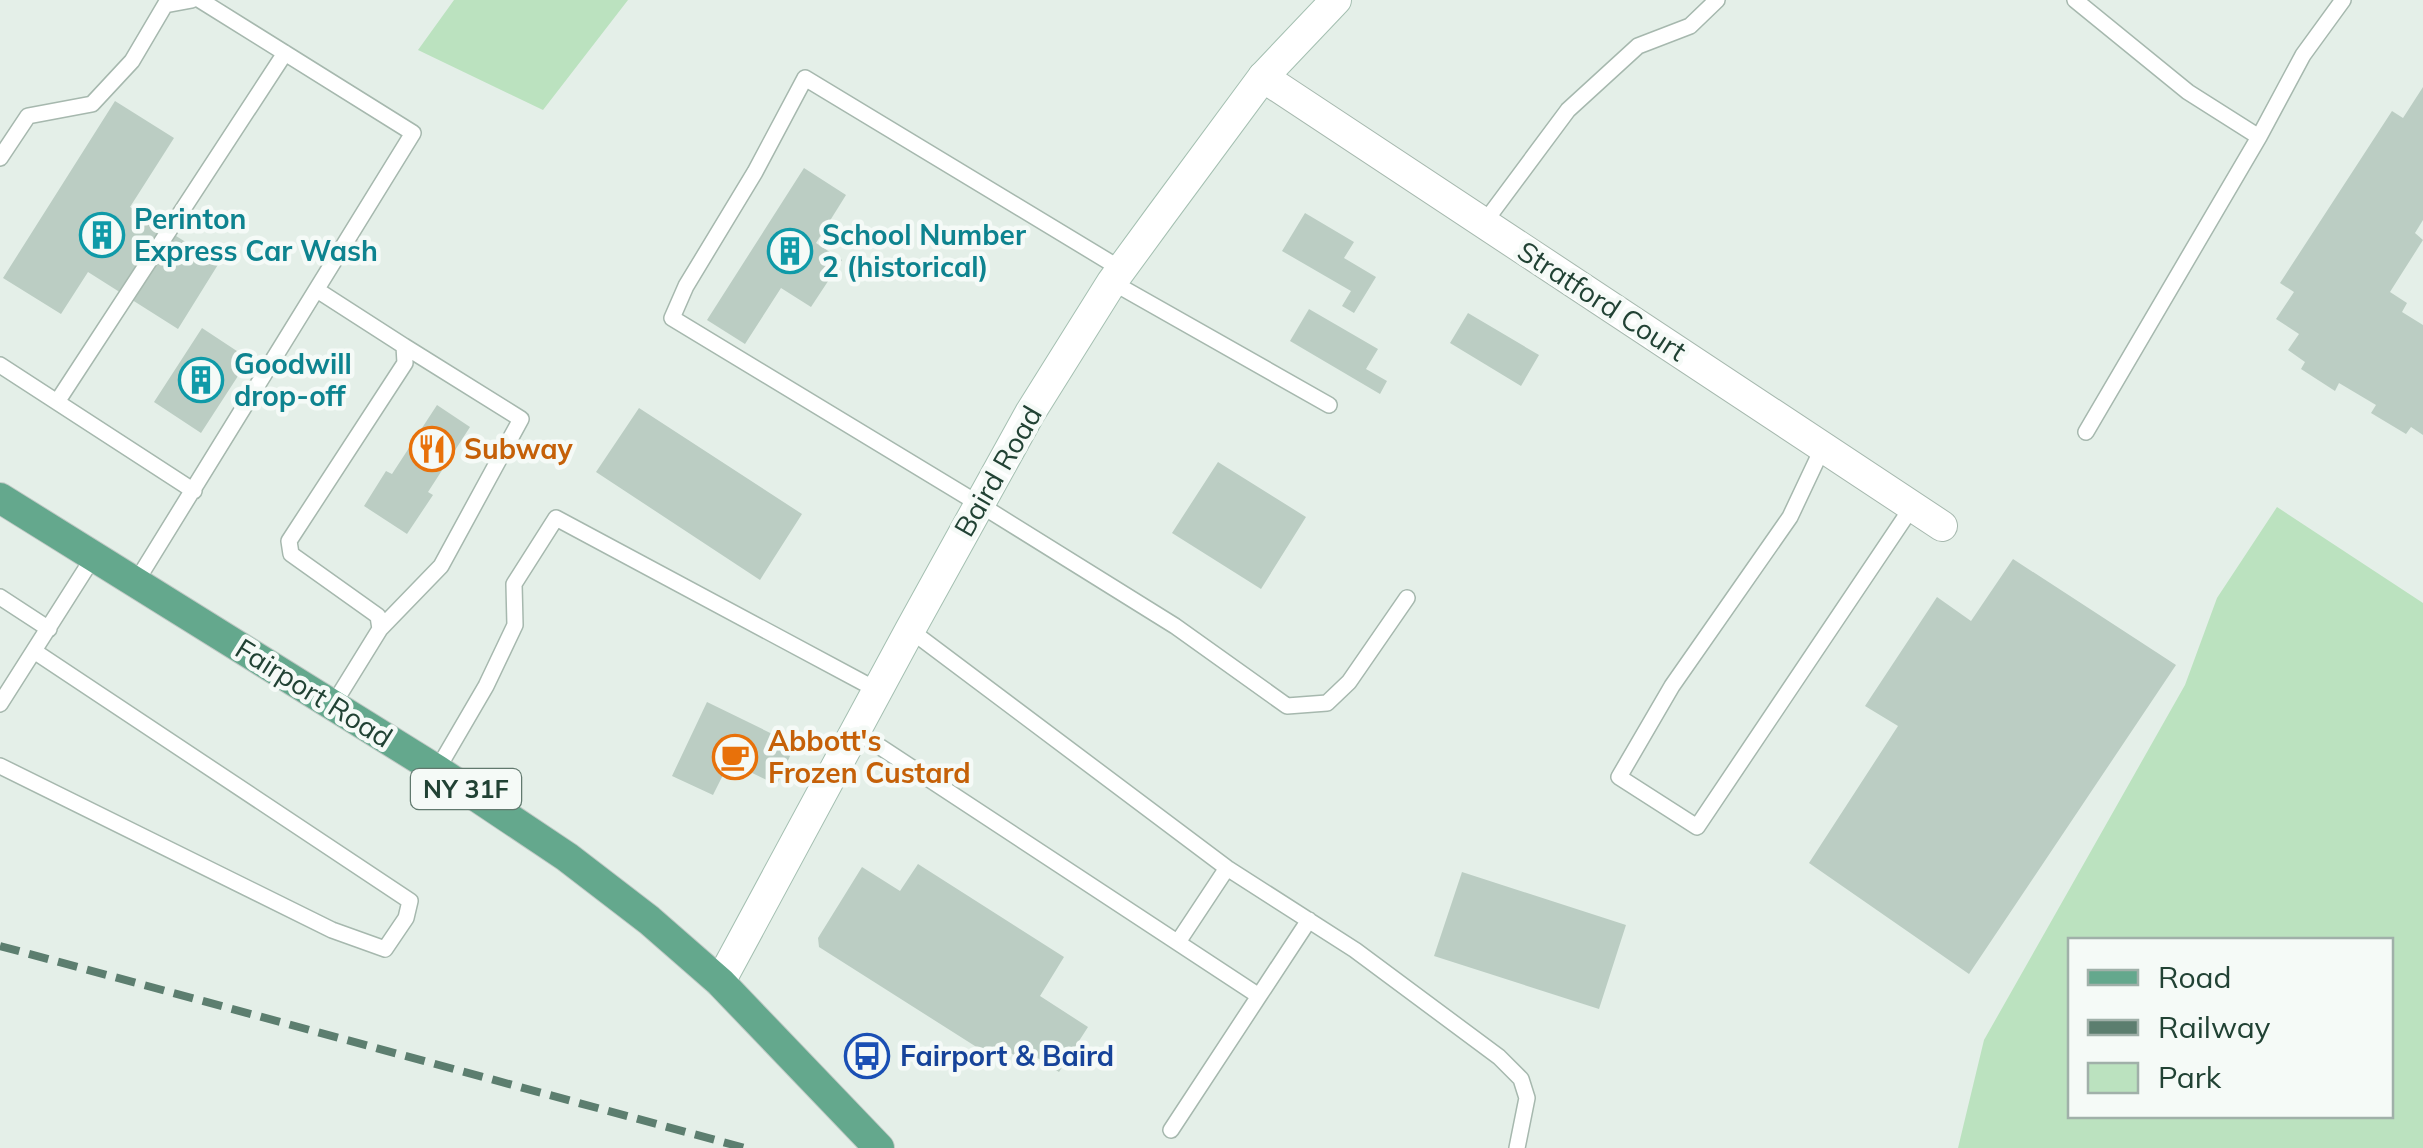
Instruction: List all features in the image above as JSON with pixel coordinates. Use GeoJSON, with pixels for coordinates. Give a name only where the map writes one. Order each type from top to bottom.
{"type":"FeatureCollection","features":[{"type":"Feature","properties":{"kind":"main road","name":"Fairport Road"},"geometry":{"type":"LineString","coordinates":[[0,498],[437,770],[567,856],[720,982],[879,1148]]}},
{"type":"Feature","properties":{"kind":"street","name":"Baird Road"},"geometry":{"type":"LineString","coordinates":[[720,982],[1030,413],[1117,276],[1263,77],[1336,0]]}},
{"type":"Feature","properties":{"kind":"street","name":"Stratford Court"},"geometry":{"type":"LineString","coordinates":[[1263,77],[1942,526]]}},
{"type":"Feature","properties":{"kind":"lane"},"geometry":{"type":"LineString","coordinates":[[0,158],[28,116],[92,104],[132,62],[165,4],[192,0]]}},
{"type":"Feature","properties":{"kind":"lane"},"geometry":{"type":"LineString","coordinates":[[136,582],[413,133],[200,0]]}},
{"type":"Feature","properties":{"kind":"lane"},"geometry":{"type":"LineString","coordinates":[[1484,223],[1568,110],[1638,46],[1690,26],[1716,0]]}},
{"type":"Feature","properties":{"kind":"lane"},"geometry":{"type":"LineString","coordinates":[[2076,0],[2188,92],[2259,137]]}},
{"type":"Feature","properties":{"kind":"lane"},"geometry":{"type":"LineString","coordinates":[[2086,432],[2303,55],[2343,0]]}},
{"type":"Feature","properties":{"kind":"lane"},"geometry":{"type":"LineString","coordinates":[[57,402],[284,53]]}},
{"type":"Feature","properties":{"kind":"lane"},"geometry":{"type":"LineString","coordinates":[[1329,405],[805,78],[755,172],[686,286],[672,318],[1175,626],[1287,706],[1327,703],[1349,682],[1408,598]]}},
{"type":"Feature","properties":{"kind":"lane"},"geometry":{"type":"LineString","coordinates":[[317,290],[520,419],[441,566],[380,629],[333,706]]}},
{"type":"Feature","properties":{"kind":"lane"},"geometry":{"type":"LineString","coordinates":[[380,629],[378,616],[291,554],[289,541],[405,363],[404,346]]}},
{"type":"Feature","properties":{"kind":"lane"},"geometry":{"type":"LineString","coordinates":[[0,366],[194,492]]}},
{"type":"Feature","properties":{"kind":"lane"},"geometry":{"type":"LineString","coordinates":[[1823,447],[1790,517],[1672,686],[1619,777],[1697,827],[1912,506]]}},
{"type":"Feature","properties":{"kind":"lane"},"geometry":{"type":"LineString","coordinates":[[437,770],[486,686],[515,625],[514,584],[556,518],[877,690]]}},
{"type":"Feature","properties":{"kind":"lane"},"geometry":{"type":"LineString","coordinates":[[0,704],[94,556]]}},
{"type":"Feature","properties":{"kind":"lane"},"geometry":{"type":"LineString","coordinates":[[0,597],[49,629]]}},
{"type":"Feature","properties":{"kind":"lane"},"geometry":{"type":"LineString","coordinates":[[910,630],[1227,868],[1355,950],[1500,1057],[1521,1078],[1527,1098],[1517,1148]]}},
{"type":"Feature","properties":{"kind":"lane"},"geometry":{"type":"LineString","coordinates":[[0,766],[332,930],[386,949],[406,918],[410,901],[34,651]]}},
{"type":"Feature","properties":{"kind":"lane"},"geometry":{"type":"LineString","coordinates":[[856,730],[1259,996]]}},
{"type":"Feature","properties":{"kind":"lane"},"geometry":{"type":"LineString","coordinates":[[1178,942],[1227,868]]}},
{"type":"Feature","properties":{"kind":"lane"},"geometry":{"type":"LineString","coordinates":[[1170,1130],[1309,920]]}},
{"type":"Feature","properties":{"kind":"green space"},"geometry":{"type":"Polygon","coordinates":[[[454,0],[628,0],[543,110],[418,50],[454,0]]]}},
{"type":"Feature","properties":{"kind":"green space"},"geometry":{"type":"Polygon","coordinates":[[[2277,507],[2423,603],[2423,1148],[1958,1148],[1984,1040],[2185,685],[2217,598],[2277,507]]]}},
{"type":"Feature","properties":{"kind":"building"},"geometry":{"type":"Polygon","coordinates":[[[2423,87],[2423,220],[2415,233],[2423,240],[2390,292],[2407,303],[2402,312],[2423,325],[2423,435],[2411,427],[2406,434],[2371,413],[2376,405],[2339,383],[2335,391],[2301,369],[2305,362],[2288,350],[2299,334],[2276,319],[2294,292],[2280,283],[2392,111],[2403,118],[2423,87]]]}},
{"type":"Feature","properties":{"kind":"building","name":"Perinton Express Car Wash"},"geometry":{"type":"Polygon","coordinates":[[[115,101],[174,138],[130,207],[219,263],[178,329],[88,272],[61,314],[3,278],[115,101]]]}},
{"type":"Feature","properties":{"kind":"building","name":"School Number 2 (historical)"},"geometry":{"type":"Polygon","coordinates":[[[804,168],[846,195],[816,243],[842,260],[811,307],[781,288],[745,344],[707,320],[804,168]]]}},
{"type":"Feature","properties":{"kind":"building"},"geometry":{"type":"Polygon","coordinates":[[[1305,213],[1354,242],[1344,258],[1376,277],[1354,313],[1342,306],[1351,291],[1282,251],[1305,213]]]}},
{"type":"Feature","properties":{"kind":"building"},"geometry":{"type":"Polygon","coordinates":[[[1309,309],[1378,349],[1366,369],[1387,381],[1380,394],[1290,341],[1309,309]]]}},
{"type":"Feature","properties":{"kind":"building"},"geometry":{"type":"Polygon","coordinates":[[[1468,313],[1539,355],[1521,386],[1450,343],[1468,313]]]}},
{"type":"Feature","properties":{"kind":"building","name":"Goodwill drop-off"},"geometry":{"type":"Polygon","coordinates":[[[202,328],[249,359],[201,433],[154,402],[202,328]]]}},
{"type":"Feature","properties":{"kind":"building","name":"Subway"},"geometry":{"type":"Polygon","coordinates":[[[437,405],[470,427],[428,492],[433,495],[407,534],[364,506],[386,471],[392,474],[437,405]]]}},
{"type":"Feature","properties":{"kind":"building"},"geometry":{"type":"Polygon","coordinates":[[[639,408],[802,514],[760,580],[596,472],[639,408]]]}},
{"type":"Feature","properties":{"kind":"building"},"geometry":{"type":"Polygon","coordinates":[[[1218,462],[1306,517],[1261,589],[1172,533],[1218,462]]]}},
{"type":"Feature","properties":{"kind":"building"},"geometry":{"type":"Polygon","coordinates":[[[2013,559],[2176,665],[1969,974],[1809,863],[1898,726],[1865,706],[1937,597],[1971,621],[2013,559]]]}},
{"type":"Feature","properties":{"kind":"building","name":"Abbott's Frozen Custard"},"geometry":{"type":"Polygon","coordinates":[[[707,702],[795,745],[777,785],[744,769],[739,780],[724,773],[713,795],[672,776],[707,702]]]}},
{"type":"Feature","properties":{"kind":"building"},"geometry":{"type":"Polygon","coordinates":[[[918,864],[1064,957],[1040,996],[1088,1027],[1059,1072],[1024,1049],[1019,1058],[1004,1049],[997,1060],[819,947],[818,938],[862,867],[900,891],[918,864]]]}},
{"type":"Feature","properties":{"kind":"building"},"geometry":{"type":"Polygon","coordinates":[[[1462,872],[1626,925],[1599,1009],[1434,956],[1462,872]]]}},
{"type":"Feature","properties":{"kind":"railway"},"geometry":{"type":"LineString","coordinates":[[0,946],[745,1148]]}},
{"type":"Feature","properties":{"kind":"place","name":"Perinton Express Car Wash"},"geometry":{"type":"Point","coordinates":[102,235]}},
{"type":"Feature","properties":{"kind":"place","name":"School Number 2 (historical)"},"geometry":{"type":"Point","coordinates":[790,251]}},
{"type":"Feature","properties":{"kind":"place","name":"Goodwill drop-off"},"geometry":{"type":"Point","coordinates":[201,380]}},
{"type":"Feature","properties":{"kind":"place","name":"Subway"},"geometry":{"type":"Point","coordinates":[432,449]}},
{"type":"Feature","properties":{"kind":"place","name":"Abbott's Frozen Custard"},"geometry":{"type":"Point","coordinates":[735,757]}},
{"type":"Feature","properties":{"kind":"place","name":"Fairport & Baird"},"geometry":{"type":"Point","coordinates":[867,1056]}}]}
